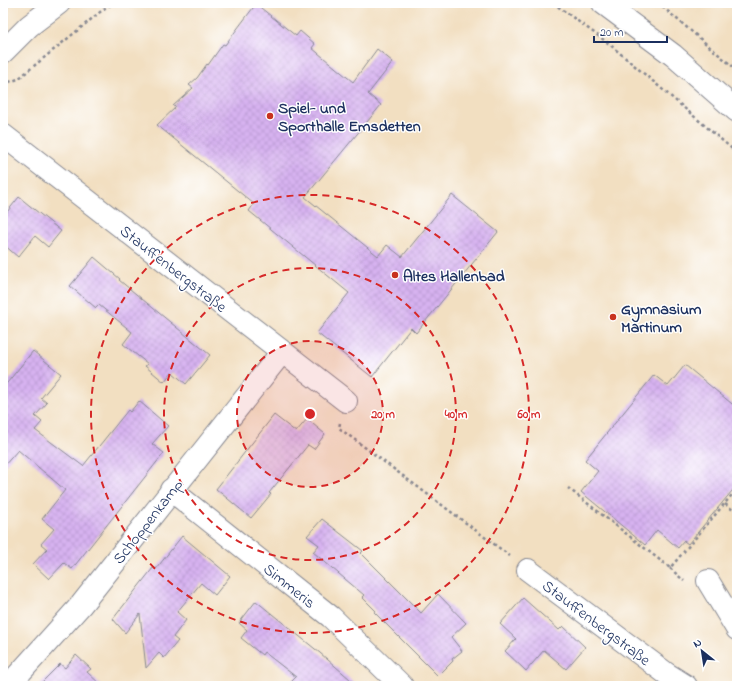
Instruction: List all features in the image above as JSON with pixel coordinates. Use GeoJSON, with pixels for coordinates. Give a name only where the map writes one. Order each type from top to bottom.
{"type":"FeatureCollection","features":[{"type":"Feature","properties":{"kind":"street"},"geometry":{"type":"LineString","coordinates":[[3,52],[29,26],[59,3]]}},
{"type":"Feature","properties":{"kind":"street"},"geometry":{"type":"LineString","coordinates":[[602,3],[672,55],[737,111]]}},
{"type":"Feature","properties":{"kind":"street","name":"Stauffenbergstraße"},"geometry":{"type":"LineString","coordinates":[[3,135],[346,401]]}},
{"type":"Feature","properties":{"kind":"street","name":"Schoppenkamp"},"geometry":{"type":"LineString","coordinates":[[8,686],[81,604],[282,352]]}},
{"type":"Feature","properties":{"kind":"street","name":"Simmeris"},"geometry":{"type":"LineString","coordinates":[[171,490],[331,617],[402,686]]}},
{"type":"Feature","properties":{"kind":"street","name":"Stauffenbergstraße"},"geometry":{"type":"LineString","coordinates":[[528,570],[667,674],[686,686]]}},
{"type":"Feature","properties":{"kind":"street"},"geometry":{"type":"LineString","coordinates":[[708,582],[737,629]]}},
{"type":"Feature","properties":{"kind":"path"},"geometry":{"type":"LineString","coordinates":[[3,9],[11,3]]}},
{"type":"Feature","properties":{"kind":"path"},"geometry":{"type":"LineString","coordinates":[[3,84],[18,79],[105,8],[114,3]]}},
{"type":"Feature","properties":{"kind":"path"},"geometry":{"type":"LineString","coordinates":[[553,3],[608,43],[737,153]]}},
{"type":"Feature","properties":{"kind":"path"},"geometry":{"type":"LineString","coordinates":[[658,3],[737,70]]}},
{"type":"Feature","properties":{"kind":"path"},"geometry":{"type":"LineString","coordinates":[[346,401],[339,428],[528,570]]}},
{"type":"Feature","properties":{"kind":"path"},"geometry":{"type":"LineString","coordinates":[[568,488],[670,568],[737,490]]}},
{"type":"Feature","properties":{"kind":"path"},"geometry":{"type":"LineString","coordinates":[[725,504],[737,513]]}},
{"type":"Feature","properties":{"kind":"building"},"geometry":{"type":"Polygon","coordinates":[[[256,4],[296,36],[300,31],[315,44],[312,48],[353,82],[377,49],[393,62],[368,94],[381,105],[305,197],[378,256],[387,245],[402,257],[452,195],[498,232],[416,333],[411,328],[372,377],[317,333],[349,293],[249,211],[254,204],[157,125],[176,107],[173,106],[193,88],[189,85],[197,78],[207,64],[208,65],[223,44],[225,45],[256,4]]]}},
{"type":"Feature","properties":{"kind":"building"},"geometry":{"type":"Polygon","coordinates":[[[19,197],[61,231],[48,247],[35,236],[18,257],[3,244],[3,217],[19,197]]]}},
{"type":"Feature","properties":{"kind":"building"},"geometry":{"type":"Polygon","coordinates":[[[94,257],[120,279],[119,280],[210,355],[186,384],[172,372],[164,382],[145,366],[148,364],[123,344],[132,332],[99,305],[96,308],[70,286],[94,257]]]}},
{"type":"Feature","properties":{"kind":"building"},"geometry":{"type":"Polygon","coordinates":[[[33,351],[61,374],[41,398],[47,403],[35,416],[42,422],[35,430],[83,466],[128,410],[130,412],[139,401],[168,426],[152,444],[164,453],[72,569],[64,563],[49,579],[33,564],[47,549],[41,544],[54,529],[42,519],[65,490],[18,450],[3,467],[3,388],[33,351]]]}},
{"type":"Feature","properties":{"kind":"building"},"geometry":{"type":"Polygon","coordinates":[[[685,365],[737,408],[737,485],[688,544],[684,541],[678,548],[657,530],[645,545],[581,492],[598,471],[585,460],[654,375],[668,386],[685,365]]]}},
{"type":"Feature","properties":{"kind":"building"},"geometry":{"type":"Polygon","coordinates":[[[274,415],[296,432],[307,419],[325,434],[314,449],[308,445],[251,518],[216,489],[274,415]]]}},
{"type":"Feature","properties":{"kind":"building"},"geometry":{"type":"Polygon","coordinates":[[[322,519],[363,551],[361,553],[421,613],[438,594],[466,623],[451,637],[462,651],[452,659],[453,661],[438,676],[374,612],[376,611],[362,597],[364,595],[313,552],[319,545],[307,536],[322,519]]]}},
{"type":"Feature","properties":{"kind":"building"},"geometry":{"type":"Polygon","coordinates":[[[182,536],[230,576],[215,595],[201,583],[177,612],[186,620],[173,637],[178,641],[164,658],[159,653],[146,668],[140,614],[125,633],[113,619],[153,568],[156,569],[182,536]]]}},
{"type":"Feature","properties":{"kind":"building"},"geometry":{"type":"Polygon","coordinates":[[[523,598],[559,630],[563,626],[585,647],[566,669],[544,650],[526,671],[505,651],[516,639],[500,624],[523,598]]]}},
{"type":"Feature","properties":{"kind":"building"},"geometry":{"type":"Polygon","coordinates":[[[256,601],[358,686],[287,686],[296,677],[264,652],[262,655],[241,638],[247,630],[239,623],[256,601]]]}},
{"type":"Feature","properties":{"kind":"building"},"geometry":{"type":"Polygon","coordinates":[[[76,655],[91,669],[87,672],[102,686],[38,686],[60,664],[65,668],[76,655]]]}},
{"type":"Feature","properties":{"kind":"place","name":"Spiel- und Sporthalle Emsdetten"},"geometry":{"type":"Point","coordinates":[270,116]}},
{"type":"Feature","properties":{"kind":"place","name":"Altes Hallenbad"},"geometry":{"type":"Point","coordinates":[395,275]}},
{"type":"Feature","properties":{"kind":"place","name":"Gymnasium Martinum"},"geometry":{"type":"Point","coordinates":[613,317]}}]}
